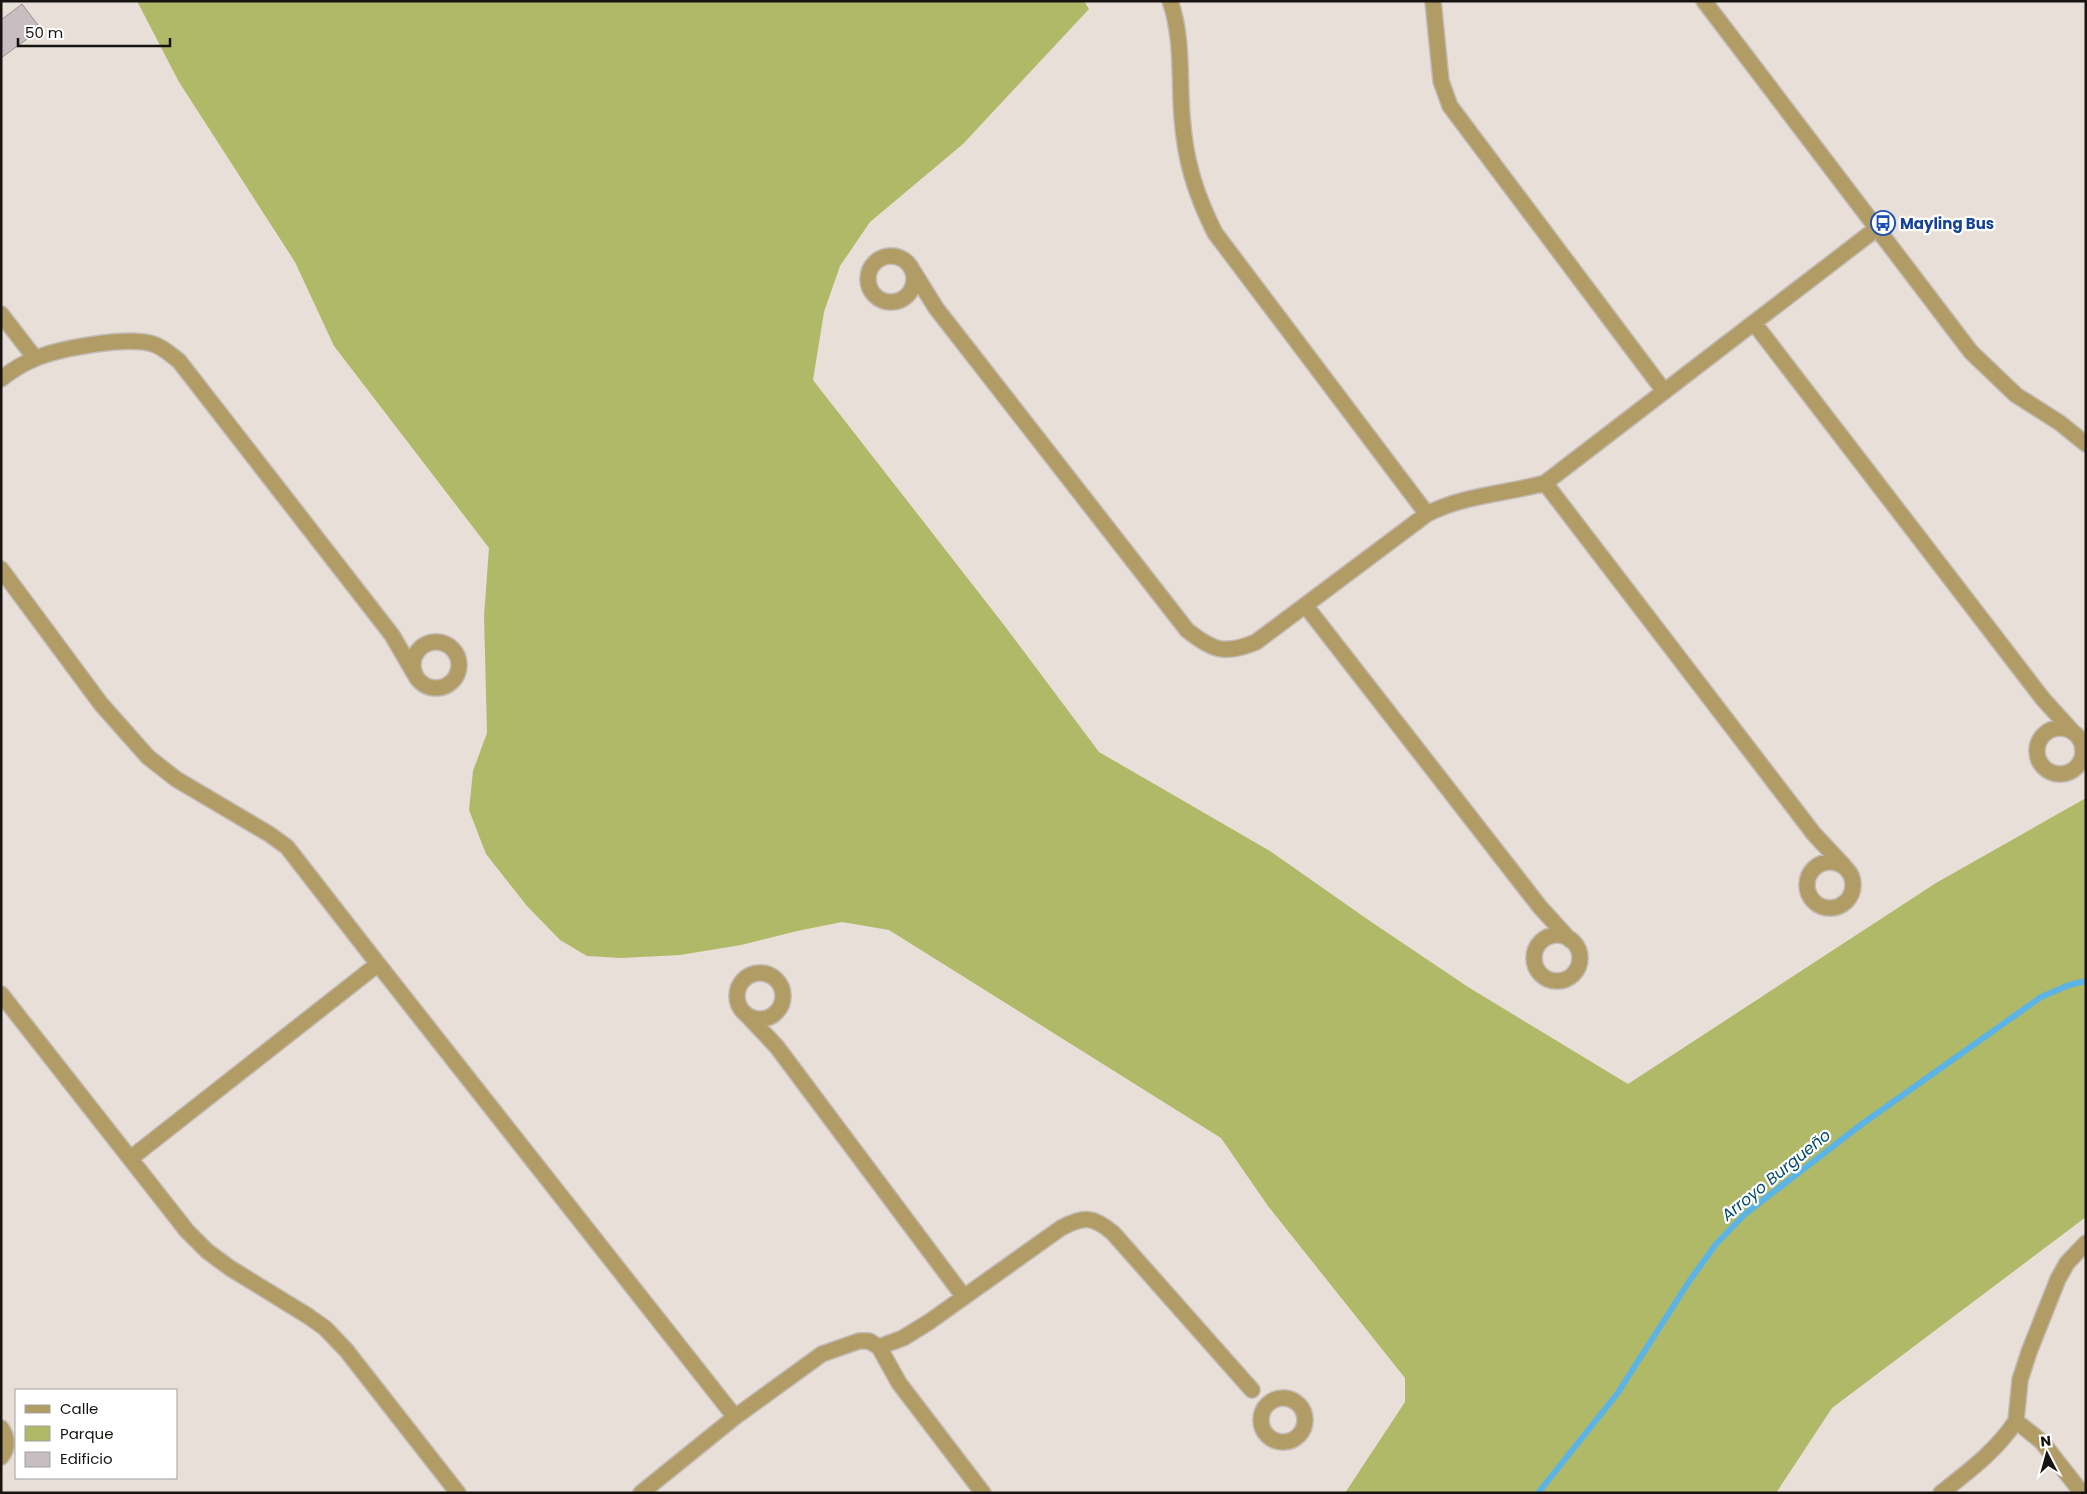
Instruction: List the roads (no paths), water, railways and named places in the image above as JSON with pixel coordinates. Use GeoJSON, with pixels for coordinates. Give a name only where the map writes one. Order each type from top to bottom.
{"type":"FeatureCollection","features":[{"type":"Feature","properties":{"kind":"street"},"geometry":{"type":"LineString","coordinates":[[1170,1],[1177,33],[1187,162],[1205,212],[1215,233],[1427,514]]}},
{"type":"Feature","properties":{"kind":"street"},"geometry":{"type":"LineString","coordinates":[[1433,1],[1442,81],[1450,106],[1664,391]]}},
{"type":"Feature","properties":{"kind":"street"},"geometry":{"type":"LineString","coordinates":[[1704,1],[1971,352],[2016,395],[2060,423],[2086,444]]}},
{"type":"Feature","properties":{"kind":"street"},"geometry":{"type":"LineString","coordinates":[[913,271],[913,286],[904,298],[897,301],[889,302],[876,296],[868,283],[870,268],[881,258],[896,256],[909,264],[936,308],[1187,630],[1212,648],[1224,650],[1239,649],[1256,642],[1427,514],[1445,505],[1470,498],[1510,492],[1545,483],[1876,229]]}},
{"type":"Feature","properties":{"kind":"street"},"geometry":{"type":"LineString","coordinates":[[904,298],[925,301],[936,308]]}},
{"type":"Feature","properties":{"kind":"street"},"geometry":{"type":"LineString","coordinates":[[1,314],[35,358]]}},
{"type":"Feature","properties":{"kind":"street"},"geometry":{"type":"LineString","coordinates":[[1754,323],[2043,699],[2082,744],[2081,759],[2072,771],[2056,774],[2043,767],[2037,754],[2040,739],[2044,733],[2047,712],[2043,699]]}},
{"type":"Feature","properties":{"kind":"street"},"geometry":{"type":"LineString","coordinates":[[1,379],[14,369],[35,358],[110,342],[134,341],[154,344],[167,351],[179,361],[392,635],[414,673],[423,685],[438,688],[452,682],[459,670],[456,655],[446,644],[431,643],[424,646],[414,658],[414,673]]}},
{"type":"Feature","properties":{"kind":"street"},"geometry":{"type":"LineString","coordinates":[[1545,483],[1814,834],[1844,866],[1852,878],[1853,886],[1848,900],[1835,907],[1820,905],[1809,895],[1807,880],[1815,867],[1818,845],[1814,834]]}},
{"type":"Feature","properties":{"kind":"street"},"geometry":{"type":"LineString","coordinates":[[1,569],[101,704],[148,757],[176,779],[287,847],[735,1417]]}},
{"type":"Feature","properties":{"kind":"street"},"geometry":{"type":"LineString","coordinates":[[1305,605],[1540,907],[1579,952],[1578,967],[1568,978],[1554,981],[1546,979],[1536,969],[1534,954],[1542,941],[1544,919],[1540,907]]}},
{"type":"Feature","properties":{"kind":"street"},"geometry":{"type":"LineString","coordinates":[[392,635],[402,642],[424,646]]}},
{"type":"Feature","properties":{"kind":"street"},"geometry":{"type":"LineString","coordinates":[[2044,733],[2059,727],[2073,732]]}},
{"type":"Feature","properties":{"kind":"street"},"geometry":{"type":"LineString","coordinates":[[1815,867],[1829,862],[1844,866]]}},
{"type":"Feature","properties":{"kind":"street"},"geometry":{"type":"LineString","coordinates":[[1542,941],[1556,935],[1564,936],[1570,940]]}},
{"type":"Feature","properties":{"kind":"street"},"geometry":{"type":"LineString","coordinates":[[131,1158],[378,964]]}},
{"type":"Feature","properties":{"kind":"street"},"geometry":{"type":"LineString","coordinates":[[777,1047],[773,1036],[776,1014],[783,1001],[781,986],[770,976],[756,974],[748,976],[739,988],[738,1003],[777,1047],[964,1297]]}},
{"type":"Feature","properties":{"kind":"street"},"geometry":{"type":"LineString","coordinates":[[1,994],[187,1231],[207,1251],[325,1328],[346,1350],[458,1493]]}},
{"type":"Feature","properties":{"kind":"street"},"geometry":{"type":"LineString","coordinates":[[747,1015],[762,1020],[776,1014]]}},
{"type":"Feature","properties":{"kind":"street"},"geometry":{"type":"LineString","coordinates":[[879,1347],[903,1338],[1061,1228],[1077,1220],[1090,1219],[1101,1223],[1113,1233],[1252,1390],[1266,1397],[1293,1401],[1303,1412],[1304,1419],[1301,1433],[1289,1441],[1275,1441],[1264,1432],[1252,1390]]}},
{"type":"Feature","properties":{"kind":"street"},"geometry":{"type":"LineString","coordinates":[[1941,1493],[1985,1458],[2005,1437],[2016,1421],[2020,1380],[2029,1352],[2058,1279],[2067,1263],[2086,1243]]}},
{"type":"Feature","properties":{"kind":"street"},"geometry":{"type":"LineString","coordinates":[[645,1491],[735,1417],[822,1354],[859,1341],[869,1342],[879,1347],[899,1383],[983,1493]]}},
{"type":"Feature","properties":{"kind":"street"},"geometry":{"type":"LineString","coordinates":[[1261,1418],[1267,1406],[1279,1399]]}},
{"type":"Feature","properties":{"kind":"street"},"geometry":{"type":"LineString","coordinates":[[2016,1421],[2042,1442],[2082,1493]]}},
{"type":"Feature","properties":{"kind":"street"},"geometry":{"type":"LineString","coordinates":[[1,1428],[6,1438],[6,1446],[1,1457]]}},
{"type":"Feature","properties":{"kind":"waterway","name":"Arroyo Burgueño"},"geometry":{"type":"LineString","coordinates":[[1538,1493],[1617,1394],[1690,1280],[1716,1244],[1745,1214],[1862,1124],[2041,997],[2069,985],[2086,981]]}},
{"type":"Feature","properties":{"kind":"place","name":"Mayling Bus"},"geometry":{"type":"Point","coordinates":[1883,223]}}]}
